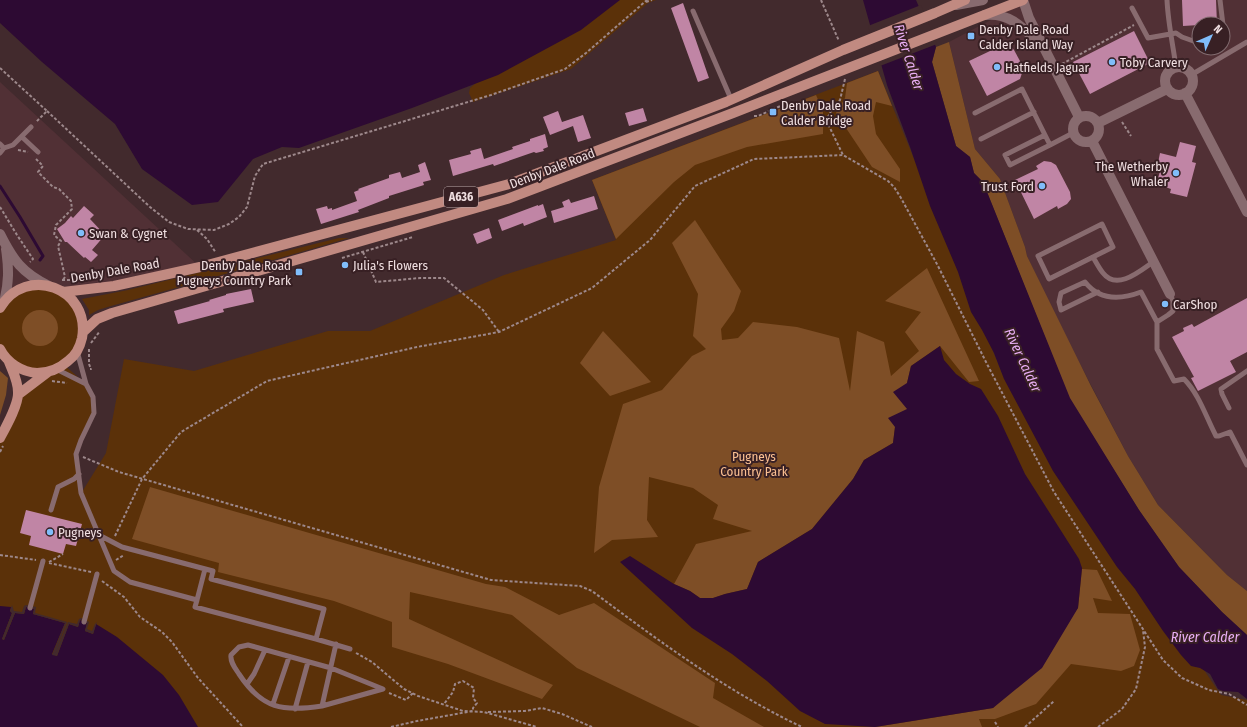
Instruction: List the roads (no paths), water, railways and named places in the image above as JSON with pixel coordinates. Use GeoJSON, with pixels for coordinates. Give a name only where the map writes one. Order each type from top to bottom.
{"type":"FeatureCollection","features":[{"type":"Feature","properties":{"kind":"main road","name":"Denby Dale Road"},"geometry":{"type":"LineString","coordinates":[[83,332],[97,319],[112,313],[507,199],[726,116],[1023,0]]}},
{"type":"Feature","properties":{"kind":"main road","name":"Denby Dale Road"},"geometry":{"type":"LineString","coordinates":[[62,292],[114,286],[219,262],[509,184],[731,99],[843,50],[960,2]]}},
{"type":"Feature","properties":{"kind":"main road"},"geometry":{"type":"LineString","coordinates":[[2,305],[11,294],[27,286],[49,286],[62,292],[72,300],[79,310],[82,320],[83,332],[81,341],[71,359],[19,394]]}},
{"type":"Feature","properties":{"kind":"main road"},"geometry":{"type":"LineString","coordinates":[[3,354],[23,370],[40,373],[52,371]]}},
{"type":"Feature","properties":{"kind":"main road"},"geometry":{"type":"LineString","coordinates":[[0,438],[14,411],[19,394],[14,373],[3,354]]}},
{"type":"Feature","properties":{"kind":"street"},"geometry":{"type":"LineString","coordinates":[[960,2],[983,0]]}},
{"type":"Feature","properties":{"kind":"street"},"geometry":{"type":"LineString","coordinates":[[1023,0],[1028,14],[1079,117]]}},
{"type":"Feature","properties":{"kind":"street"},"geometry":{"type":"LineString","coordinates":[[984,15],[995,15],[1011,19],[1044,47]]}},
{"type":"Feature","properties":{"kind":"street"},"geometry":{"type":"LineString","coordinates":[[1176,67],[1184,68],[1191,75],[1192,86],[1185,93],[1177,95],[1170,92],[1165,85],[1166,76],[1176,67]]}},
{"type":"Feature","properties":{"kind":"street"},"geometry":{"type":"LineString","coordinates":[[1098,123],[1167,89]]}},
{"type":"Feature","properties":{"kind":"street"},"geometry":{"type":"LineString","coordinates":[[1185,93],[1244,199],[1247,212]]}},
{"type":"Feature","properties":{"kind":"street"},"geometry":{"type":"LineString","coordinates":[[1079,117],[1092,117],[1098,123],[1098,136],[1092,141],[1087,142],[1078,140],[1073,133],[1074,124],[1079,117]]}},
{"type":"Feature","properties":{"kind":"street"},"geometry":{"type":"LineString","coordinates":[[1092,141],[1170,294]]}},
{"type":"Feature","properties":{"kind":"street"},"geometry":{"type":"LineString","coordinates":[[0,234],[16,261],[26,273],[49,286]]}},
{"type":"Feature","properties":{"kind":"street"},"geometry":{"type":"LineString","coordinates":[[2,305],[8,285],[9,270],[6,245]]}},
{"type":"Feature","properties":{"kind":"lane"},"geometry":{"type":"LineString","coordinates":[[1167,0],[1168,19],[1176,67]]}},
{"type":"Feature","properties":{"kind":"lane"},"geometry":{"type":"LineString","coordinates":[[1220,0],[1222,16]]}},
{"type":"Feature","properties":{"kind":"lane"},"geometry":{"type":"LineString","coordinates":[[1132,8],[1148,38],[1155,38],[1176,33],[1182,38],[1191,41]]}},
{"type":"Feature","properties":{"kind":"lane"},"geometry":{"type":"LineString","coordinates":[[693,11],[731,99]]}},
{"type":"Feature","properties":{"kind":"lane"},"geometry":{"type":"LineString","coordinates":[[1191,75],[1247,42]]}},
{"type":"Feature","properties":{"kind":"lane"},"geometry":{"type":"LineString","coordinates":[[975,113],[1022,89],[1050,145]]}},
{"type":"Feature","properties":{"kind":"lane"},"geometry":{"type":"LineString","coordinates":[[981,139],[1034,112]]}},
{"type":"Feature","properties":{"kind":"lane"},"geometry":{"type":"LineString","coordinates":[[0,152],[2,146],[13,145],[31,127]]}},
{"type":"Feature","properties":{"kind":"lane"},"geometry":{"type":"LineString","coordinates":[[1046,135],[1005,155],[1010,165],[1073,133]]}},
{"type":"Feature","properties":{"kind":"lane"},"geometry":{"type":"LineString","coordinates":[[22,137],[38,152]]}},
{"type":"Feature","properties":{"kind":"lane"},"geometry":{"type":"LineString","coordinates":[[1102,224],[1113,247],[1093,257],[1049,278],[1038,256],[1102,224]]}},
{"type":"Feature","properties":{"kind":"lane"},"geometry":{"type":"LineString","coordinates":[[1093,257],[1104,275],[1113,281],[1122,281],[1154,262]]}},
{"type":"Feature","properties":{"kind":"lane"},"geometry":{"type":"LineString","coordinates":[[1098,292],[1061,310],[1058,302],[1061,293],[1085,282],[1090,288],[1098,292],[1103,295],[1118,298],[1128,297],[1141,292],[1157,322],[1158,349],[1174,381],[1184,379],[1189,384],[1216,436],[1230,432],[1247,465]]}},
{"type":"Feature","properties":{"kind":"lane"},"geometry":{"type":"LineString","coordinates":[[1157,322],[1173,311],[1170,294]]}},
{"type":"Feature","properties":{"kind":"lane"},"geometry":{"type":"LineString","coordinates":[[1173,306],[1177,308],[1191,302]]}},
{"type":"Feature","properties":{"kind":"lane"},"geometry":{"type":"LineString","coordinates":[[77,350],[86,384],[93,398],[94,413],[76,454],[81,493],[114,571],[130,582],[197,600]]}},
{"type":"Feature","properties":{"kind":"lane"},"geometry":{"type":"LineString","coordinates":[[52,371],[86,384]]}},
{"type":"Feature","properties":{"kind":"lane"},"geometry":{"type":"LineString","coordinates":[[1229,408],[1221,389],[1247,371]]}},
{"type":"Feature","properties":{"kind":"lane"},"geometry":{"type":"LineString","coordinates":[[51,510],[58,487],[74,480],[79,474]]}},
{"type":"Feature","properties":{"kind":"lane"},"geometry":{"type":"LineString","coordinates":[[99,535],[122,547],[213,572],[211,579],[324,609],[316,639]]}},
{"type":"Feature","properties":{"kind":"lane"},"geometry":{"type":"LineString","coordinates":[[30,608],[45,562]]}},
{"type":"Feature","properties":{"kind":"lane"},"geometry":{"type":"LineString","coordinates":[[205,570],[195,607],[350,649]]}},
{"type":"Feature","properties":{"kind":"lane"},"geometry":{"type":"LineString","coordinates":[[84,622],[97,574]]}},
{"type":"Feature","properties":{"kind":"lane"},"geometry":{"type":"LineString","coordinates":[[322,706],[336,644]]}},
{"type":"Feature","properties":{"kind":"lane"},"geometry":{"type":"LineString","coordinates":[[248,645],[308,662],[330,668],[383,689],[322,706],[284,708],[262,699],[247,684],[230,660],[231,655],[240,647],[248,645]]}},
{"type":"Feature","properties":{"kind":"lane"},"geometry":{"type":"LineString","coordinates":[[247,684],[254,674],[265,650]]}},
{"type":"Feature","properties":{"kind":"lane"},"geometry":{"type":"LineString","coordinates":[[273,704],[288,657]]}},
{"type":"Feature","properties":{"kind":"lane"},"geometry":{"type":"LineString","coordinates":[[295,708],[308,662]]}},
{"type":"Feature","properties":{"kind":"water"},"geometry":{"type":"Polygon","coordinates":[[[0,0],[620,0],[581,30],[498,75],[412,108],[299,148],[282,147],[253,159],[218,202],[192,205],[142,169],[115,124],[42,62],[0,23],[0,0]]]}},
{"type":"Feature","properties":{"kind":"water","name":"River Calder"},"geometry":{"type":"Polygon","coordinates":[[[863,0],[916,0],[936,47],[932,62],[956,146],[970,157],[974,173],[983,182],[1070,398],[1139,510],[1179,567],[1222,612],[1247,635],[1247,699],[1238,692],[1223,691],[1218,689],[1210,674],[1200,668],[1191,666],[1181,655],[1135,589],[1117,567],[1053,471],[1004,379],[994,353],[971,312],[958,272],[930,206],[887,85],[863,0]]]}},
{"type":"Feature","properties":{"kind":"water"},"geometry":{"type":"Polygon","coordinates":[[[940,346],[944,360],[956,374],[970,384],[981,389],[998,416],[1025,474],[1079,559],[1082,568],[1078,608],[1042,668],[993,708],[875,727],[825,724],[800,711],[767,681],[732,654],[692,628],[620,562],[630,556],[674,584],[690,591],[700,598],[713,598],[747,589],[758,562],[812,529],[853,479],[864,460],[893,443],[895,427],[888,418],[907,409],[893,392],[907,383],[911,366],[940,346]]]}},
{"type":"Feature","properties":{"kind":"water"},"geometry":{"type":"Polygon","coordinates":[[[0,606],[11,607],[10,611],[12,613],[2,639],[4,640],[15,613],[24,614],[26,607],[34,609],[33,614],[65,623],[52,654],[57,656],[69,624],[78,627],[80,620],[87,623],[85,631],[93,634],[96,624],[117,637],[163,675],[179,695],[198,727],[0,727],[0,606]]]}},
{"type":"Feature","properties":{"kind":"waterway"},"geometry":{"type":"LineString","coordinates":[[0,186],[43,256],[40,260]]}},
{"type":"Feature","properties":{"kind":"place","name":"Denby Dale Road Calder Island Way"},"geometry":{"type":"Point","coordinates":[971,36]}},
{"type":"Feature","properties":{"kind":"place","name":"Toby Carvery"},"geometry":{"type":"Point","coordinates":[1112,62]}},
{"type":"Feature","properties":{"kind":"place","name":"Hatfields Jaguar"},"geometry":{"type":"Point","coordinates":[997,67]}},
{"type":"Feature","properties":{"kind":"place","name":"Denby Dale Road Calder Bridge"},"geometry":{"type":"Point","coordinates":[773,112]}},
{"type":"Feature","properties":{"kind":"place","name":"The Wetherby Whaler"},"geometry":{"type":"Point","coordinates":[1176,173]}},
{"type":"Feature","properties":{"kind":"place","name":"Trust Ford"},"geometry":{"type":"Point","coordinates":[1042,186]}},
{"type":"Feature","properties":{"kind":"place","name":"Swan & Cygnet"},"geometry":{"type":"Point","coordinates":[81,233]}},
{"type":"Feature","properties":{"kind":"place","name":"Julia's Flowers"},"geometry":{"type":"Point","coordinates":[345,265]}},
{"type":"Feature","properties":{"kind":"place","name":"Denby Dale Road Pugneys Country Park"},"geometry":{"type":"Point","coordinates":[299,272]}},
{"type":"Feature","properties":{"kind":"place","name":"CarShop"},"geometry":{"type":"Point","coordinates":[1165,304]}},
{"type":"Feature","properties":{"kind":"place","name":"Pugneys"},"geometry":{"type":"Point","coordinates":[50,532]}},
{"type":"Feature","properties":{"kind":"park label","name":"Pugneys Country Park"},"geometry":{"type":"Point","coordinates":[754,464]}}]}
